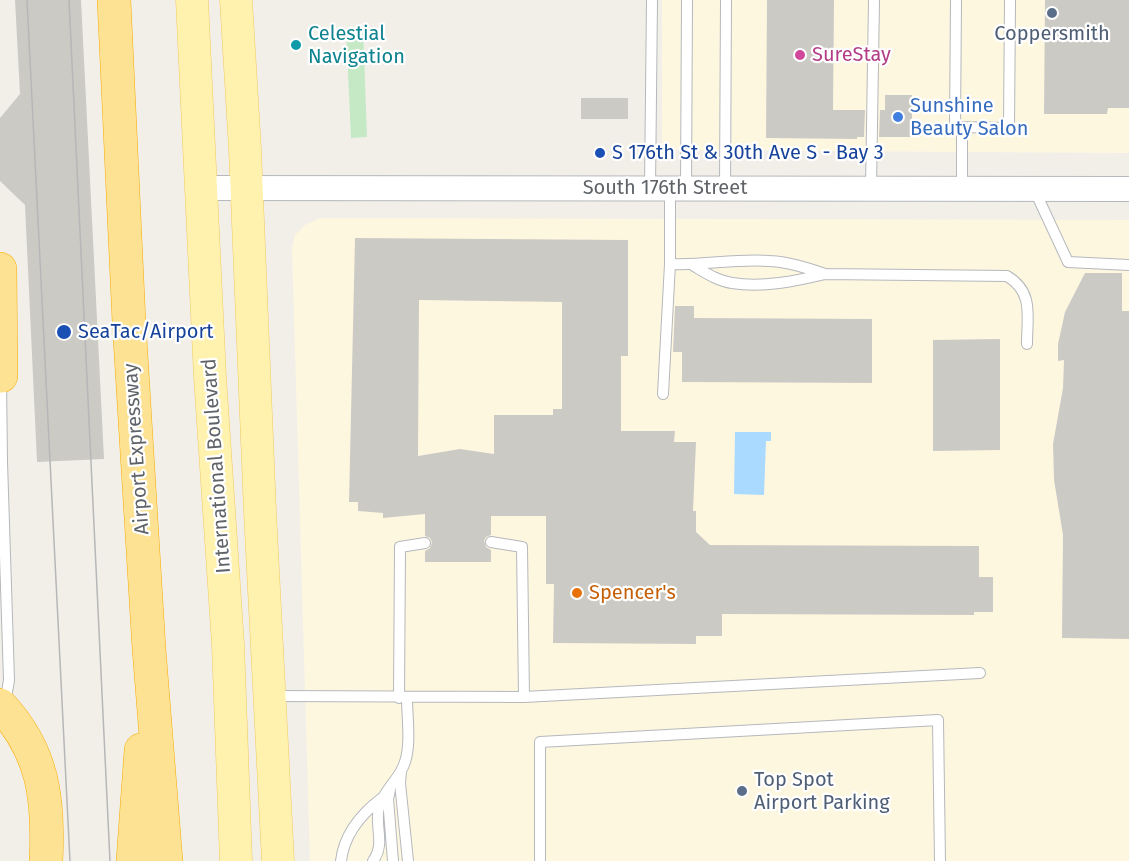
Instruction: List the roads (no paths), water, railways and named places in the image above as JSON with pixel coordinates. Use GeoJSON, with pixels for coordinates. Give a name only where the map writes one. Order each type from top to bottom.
{"type":"FeatureCollection","features":[{"type":"Feature","properties":{"kind":"highway","name":"Airport Expressway"},"geometry":{"type":"LineString","coordinates":[[114,0],[129,322],[149,649],[166,861]]}},
{"type":"Feature","properties":{"kind":"highway"},"geometry":{"type":"LineString","coordinates":[[0,269],[1,376]]}},
{"type":"Feature","properties":{"kind":"highway"},"geometry":{"type":"LineString","coordinates":[[134,861],[149,649]]}},
{"type":"Feature","properties":{"kind":"highway"},"geometry":{"type":"LineString","coordinates":[[0,705],[22,735],[39,770],[47,807],[46,861]]}},
{"type":"Feature","properties":{"kind":"main road","name":"International Boulevard"},"geometry":{"type":"LineString","coordinates":[[192,0],[210,377],[228,644],[236,861]]}},
{"type":"Feature","properties":{"kind":"main road","name":"International Boulevard"},"geometry":{"type":"LineString","coordinates":[[236,0],[268,696],[278,861]]}},
{"type":"Feature","properties":{"kind":"main road"},"geometry":{"type":"LineString","coordinates":[[228,644],[247,688],[259,696],[268,696]]}},
{"type":"Feature","properties":{"kind":"main road"},"geometry":{"type":"LineString","coordinates":[[233,800],[251,706],[268,696]]}},
{"type":"Feature","properties":{"kind":"street","name":"South 176th Street"},"geometry":{"type":"LineString","coordinates":[[202,188],[1129,189]]}},
{"type":"Feature","properties":{"kind":"lane"},"geometry":{"type":"LineString","coordinates":[[652,0],[669,188],[670,264],[663,394]]}},
{"type":"Feature","properties":{"kind":"lane"},"geometry":{"type":"LineString","coordinates":[[669,188],[687,0]]}},
{"type":"Feature","properties":{"kind":"lane"},"geometry":{"type":"LineString","coordinates":[[725,188],[726,0]]}},
{"type":"Feature","properties":{"kind":"lane"},"geometry":{"type":"LineString","coordinates":[[871,188],[874,0]]}},
{"type":"Feature","properties":{"kind":"lane"},"geometry":{"type":"LineString","coordinates":[[956,0],[956,127],[1009,128],[1010,0]]}},
{"type":"Feature","properties":{"kind":"lane"},"geometry":{"type":"LineString","coordinates":[[962,127],[962,189]]}},
{"type":"Feature","properties":{"kind":"lane"},"geometry":{"type":"LineString","coordinates":[[1034,189],[1068,262],[1129,265]]}},
{"type":"Feature","properties":{"kind":"lane"},"geometry":{"type":"LineString","coordinates":[[670,264],[694,266],[734,261],[770,261],[795,265],[825,274]]}},
{"type":"Feature","properties":{"kind":"lane"},"geometry":{"type":"LineString","coordinates":[[694,266],[713,277],[733,283],[768,284],[799,281],[825,274],[1007,276],[1016,281],[1025,291],[1028,306],[1027,344]]}},
{"type":"Feature","properties":{"kind":"lane"},"geometry":{"type":"LineString","coordinates":[[0,699],[9,686],[2,553],[1,376]]}},
{"type":"Feature","properties":{"kind":"lane"},"geometry":{"type":"LineString","coordinates":[[492,542],[522,547],[524,697]]}},
{"type":"Feature","properties":{"kind":"lane"},"geometry":{"type":"LineString","coordinates":[[373,861],[380,851],[378,810],[387,791],[405,764],[407,748],[403,698],[400,547],[425,543]]}},
{"type":"Feature","properties":{"kind":"lane"},"geometry":{"type":"LineString","coordinates":[[0,607],[6,597]]}},
{"type":"Feature","properties":{"kind":"lane"},"geometry":{"type":"LineString","coordinates":[[0,634],[7,623]]}},
{"type":"Feature","properties":{"kind":"lane"},"geometry":{"type":"LineString","coordinates":[[0,657],[8,645]]}},
{"type":"Feature","properties":{"kind":"lane"},"geometry":{"type":"LineString","coordinates":[[0,678],[9,666]]}},
{"type":"Feature","properties":{"kind":"lane"},"geometry":{"type":"LineString","coordinates":[[268,696],[524,697],[980,673]]}},
{"type":"Feature","properties":{"kind":"lane"},"geometry":{"type":"LineString","coordinates":[[540,861],[540,742],[938,720],[940,861]]}},
{"type":"Feature","properties":{"kind":"lane"},"geometry":{"type":"LineString","coordinates":[[401,771],[400,783],[408,861]]}},
{"type":"Feature","properties":{"kind":"lane"},"geometry":{"type":"LineString","coordinates":[[341,861],[351,829],[387,791]]}},
{"type":"Feature","properties":{"kind":"lane"},"geometry":{"type":"LineString","coordinates":[[387,791],[393,861]]}},
{"type":"Feature","properties":{"kind":"water"},"geometry":{"type":"Polygon","coordinates":[[[735,432],[771,432],[771,441],[766,441],[764,495],[734,494],[735,432]]]}},
{"type":"Feature","properties":{"kind":"tram line"},"geometry":{"type":"LineString","coordinates":[[27,0],[70,861]]}},
{"type":"Feature","properties":{"kind":"tram line"},"geometry":{"type":"LineString","coordinates":[[69,0],[110,861]]}},
{"type":"Feature","properties":{"kind":"place","name":"Coppersmith"},"geometry":{"type":"Point","coordinates":[1052,13]}},
{"type":"Feature","properties":{"kind":"place","name":"Celestial Navigation"},"geometry":{"type":"Point","coordinates":[296,45]}},
{"type":"Feature","properties":{"kind":"place","name":"SureStay"},"geometry":{"type":"Point","coordinates":[800,55]}},
{"type":"Feature","properties":{"kind":"place","name":"Sunshine Beauty Salon"},"geometry":{"type":"Point","coordinates":[898,117]}},
{"type":"Feature","properties":{"kind":"place","name":"S 176th St & 30th Ave S - Bay 3"},"geometry":{"type":"Point","coordinates":[600,153]}},
{"type":"Feature","properties":{"kind":"place","name":"SeaTac/Airport"},"geometry":{"type":"Point","coordinates":[64,332]}},
{"type":"Feature","properties":{"kind":"place","name":"Spencer's"},"geometry":{"type":"Point","coordinates":[577,593]}},
{"type":"Feature","properties":{"kind":"place","name":"Top Spot Airport Parking"},"geometry":{"type":"Point","coordinates":[742,791]}}]}
